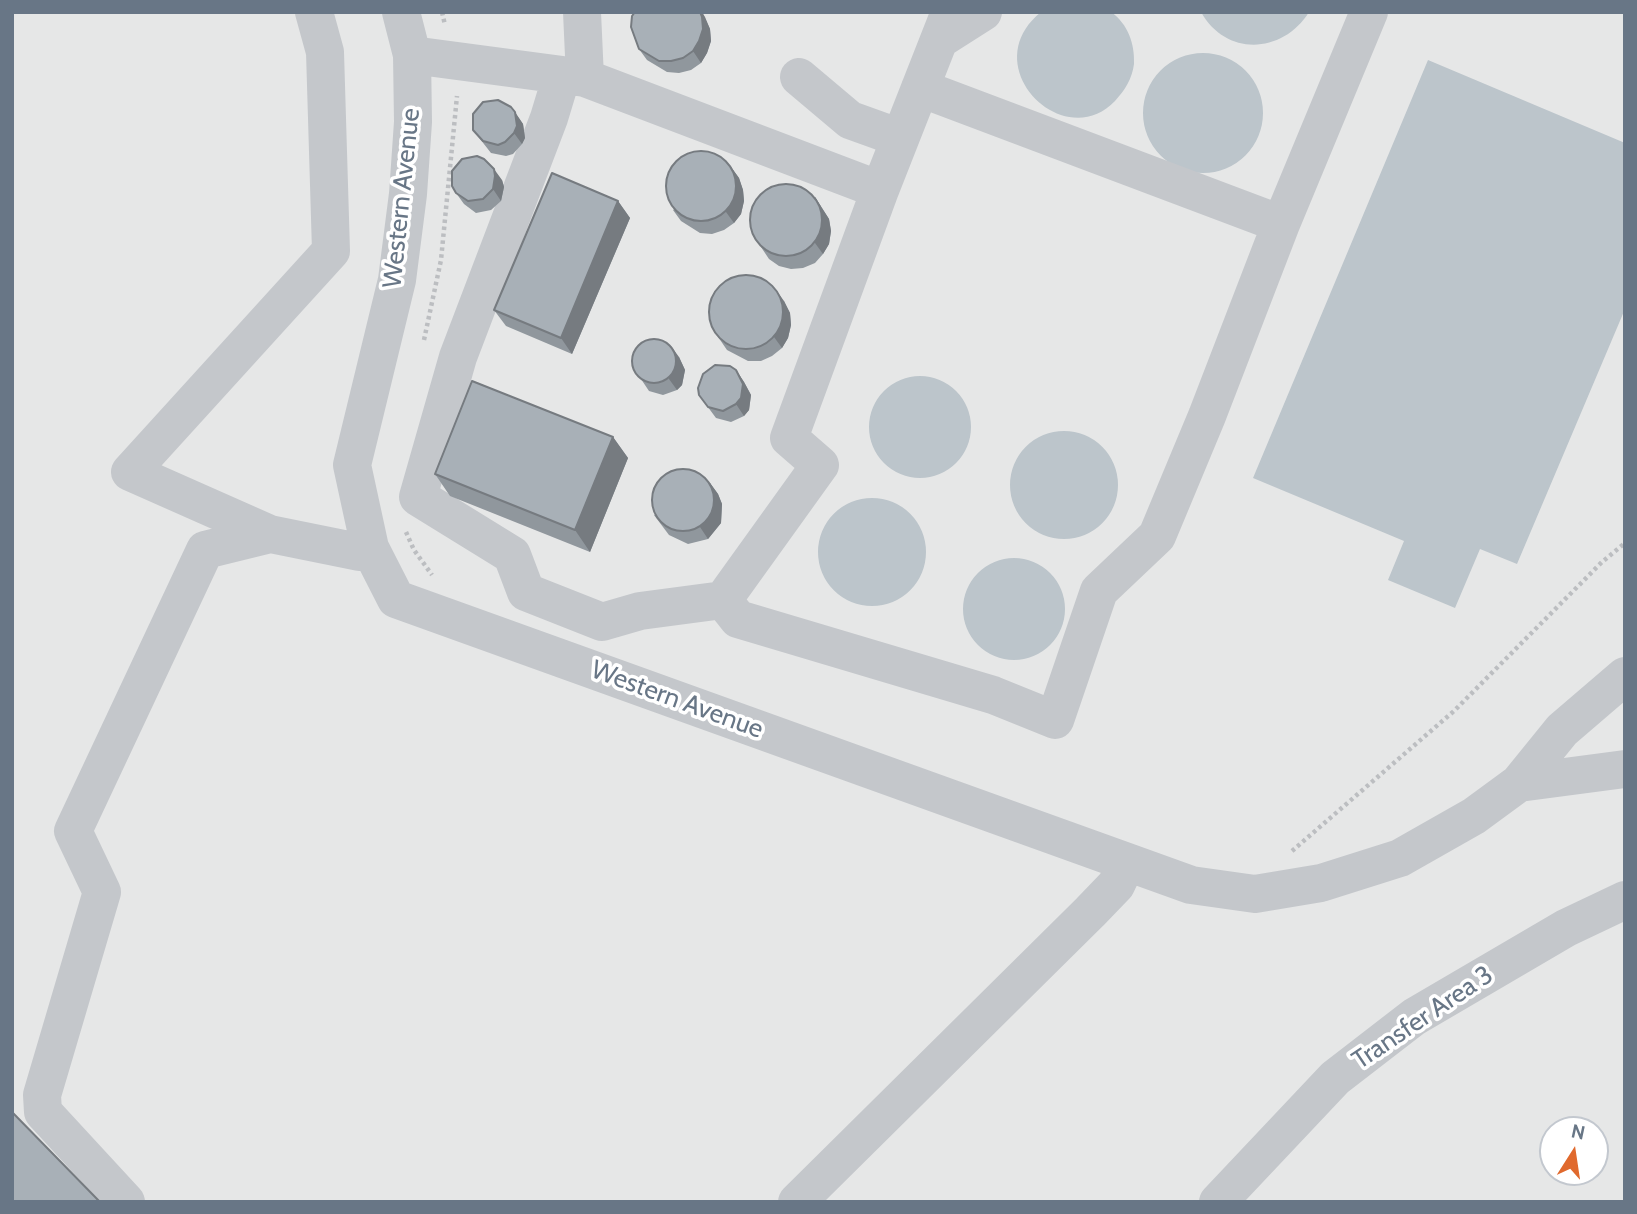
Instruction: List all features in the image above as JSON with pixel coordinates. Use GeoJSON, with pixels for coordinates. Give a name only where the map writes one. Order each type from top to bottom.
{"type":"FeatureCollection","features":[{"type":"Feature","properties":{"kind":"street"},"geometry":{"type":"LineString","coordinates":[[314,12],[325,52],[331,251],[130,472],[270,534],[359,552],[370,548]]}},
{"type":"Feature","properties":{"kind":"street","name":"Western Avenue"},"geometry":{"type":"LineString","coordinates":[[401,12],[412,55],[413,122],[408,194],[397,280],[352,465],[370,548],[396,599],[1191,885],[1255,894],[1321,883],[1400,858],[1474,816],[1519,783]]}},
{"type":"Feature","properties":{"kind":"street"},"geometry":{"type":"LineString","coordinates":[[582,12],[573,77],[549,118],[458,358],[418,497],[512,555],[526,592],[603,622],[640,611],[723,600],[820,466],[789,438],[880,190],[945,26],[983,12]]}},
{"type":"Feature","properties":{"kind":"street"},"geometry":{"type":"LineString","coordinates":[[723,600],[738,620],[993,695],[1055,720],[1099,591],[1157,536],[1369,12]]}},
{"type":"Feature","properties":{"kind":"street"},"geometry":{"type":"LineString","coordinates":[[412,55],[573,77],[880,190]]}},
{"type":"Feature","properties":{"kind":"street"},"geometry":{"type":"LineString","coordinates":[[799,77],[850,120],[900,138]]}},
{"type":"Feature","properties":{"kind":"street"},"geometry":{"type":"LineString","coordinates":[[920,88],[1281,225]]}},
{"type":"Feature","properties":{"kind":"street"},"geometry":{"type":"LineString","coordinates":[[126,1202],[43,1112],[42,1095],[102,892],[74,831],[205,550],[270,534]]}},
{"type":"Feature","properties":{"kind":"street"},"geometry":{"type":"LineString","coordinates":[[1519,783],[1562,730],[1625,676]]}},
{"type":"Feature","properties":{"kind":"street"},"geometry":{"type":"LineString","coordinates":[[1519,783],[1625,769]]}},
{"type":"Feature","properties":{"kind":"street"},"geometry":{"type":"LineString","coordinates":[[797,1202],[1090,912],[1116,885],[1127,862]]}},
{"type":"Feature","properties":{"kind":"street","name":"Transfer Area 3"},"geometry":{"type":"LineString","coordinates":[[1218,1202],[1335,1078],[1414,1017],[1566,928],[1625,900]]}},
{"type":"Feature","properties":{"kind":"path"},"geometry":{"type":"LineString","coordinates":[[422,349],[441,260],[458,100],[442,12]]}},
{"type":"Feature","properties":{"kind":"path"},"geometry":{"type":"LineString","coordinates":[[404,527],[414,550],[438,583]]}},
{"type":"Feature","properties":{"kind":"path"},"geometry":{"type":"LineString","coordinates":[[1284,858],[1454,711],[1602,562],[1625,543]]}},
{"type":"Feature","properties":{"kind":"shaded area"},"geometry":{"type":"Polygon","coordinates":[[[12,12],[1625,12],[1625,1202],[12,1202],[12,12]]]}},
{"type":"Feature","properties":{"kind":"shaded area"},"geometry":{"type":"Polygon","coordinates":[[[1041,12],[1111,12],[1126,28],[1133,49],[1132,75],[1115,101],[1094,115],[1072,117],[1052,111],[1034,97],[1022,78],[1017,56],[1023,34],[1041,12]]]}},
{"type":"Feature","properties":{"kind":"shaded area"},"geometry":{"type":"Polygon","coordinates":[[[1201,12],[1309,12],[1298,26],[1285,36],[1255,45],[1239,43],[1225,37],[1212,27],[1201,12]]]}},
{"type":"Feature","properties":{"kind":"shaded area"},"geometry":{"type":"Polygon","coordinates":[[[1203,53],[1226,58],[1245,71],[1258,90],[1263,113],[1258,136],[1245,155],[1226,168],[1203,173],[1180,168],[1161,155],[1148,136],[1143,113],[1148,90],[1161,71],[1180,58],[1203,53]]]}},
{"type":"Feature","properties":{"kind":"shaded area"},"geometry":{"type":"Polygon","coordinates":[[[1428,60],[1625,143],[1625,309],[1517,564],[1480,549],[1455,608],[1388,580],[1404,541],[1253,478],[1428,60]]]}},
{"type":"Feature","properties":{"kind":"shaded area"},"geometry":{"type":"Polygon","coordinates":[[[920,376],[939,380],[956,391],[967,408],[971,427],[967,446],[956,463],[939,474],[920,478],[901,474],[884,463],[873,446],[869,427],[873,408],[884,391],[901,380],[920,376]]]}},
{"type":"Feature","properties":{"kind":"shaded area"},"geometry":{"type":"Polygon","coordinates":[[[1064,431],[1085,435],[1102,447],[1114,464],[1118,485],[1114,506],[1102,523],[1085,535],[1064,539],[1043,535],[1026,523],[1014,506],[1010,485],[1014,464],[1026,447],[1043,435],[1064,431]]]}},
{"type":"Feature","properties":{"kind":"shaded area"},"geometry":{"type":"Polygon","coordinates":[[[872,498],[893,502],[910,514],[922,531],[926,552],[922,573],[910,590],[893,602],[872,606],[851,602],[834,590],[822,573],[818,552],[822,531],[834,514],[851,502],[872,498]]]}},
{"type":"Feature","properties":{"kind":"shaded area"},"geometry":{"type":"Polygon","coordinates":[[[1014,558],[1034,561],[1057,580],[1062,589],[1065,609],[1062,629],[1043,652],[1034,657],[1014,660],[994,657],[971,638],[966,629],[963,609],[966,589],[985,566],[994,561],[1014,558]]]}},
{"type":"Feature","properties":{"kind":"building"},"geometry":{"type":"Polygon","coordinates":[[[635,12],[700,12],[703,29],[699,41],[693,51],[683,58],[659,61],[639,49],[631,27],[635,12]]]}},
{"type":"Feature","properties":{"kind":"building"},"geometry":{"type":"Polygon","coordinates":[[[498,100],[515,112],[517,126],[505,142],[498,145],[483,141],[473,130],[473,114],[483,102],[498,100]]]}},
{"type":"Feature","properties":{"kind":"building"},"geometry":{"type":"Polygon","coordinates":[[[708,151],[721,157],[730,166],[734,172],[734,200],[726,211],[715,219],[694,221],[676,211],[668,200],[666,179],[676,161],[687,153],[708,151]]]}},
{"type":"Feature","properties":{"kind":"building"},"geometry":{"type":"Polygon","coordinates":[[[477,156],[494,169],[493,189],[483,199],[468,201],[456,193],[452,186],[452,171],[462,159],[477,156]]]}},
{"type":"Feature","properties":{"kind":"building"},"geometry":{"type":"Polygon","coordinates":[[[552,173],[618,201],[561,338],[494,310],[552,173]]]}},
{"type":"Feature","properties":{"kind":"building"},"geometry":{"type":"Polygon","coordinates":[[[793,184],[812,194],[820,206],[820,234],[812,246],[800,254],[779,256],[760,246],[752,234],[750,213],[760,194],[772,186],[793,184]]]}},
{"type":"Feature","properties":{"kind":"building"},"geometry":{"type":"Polygon","coordinates":[[[746,275],[767,281],[777,291],[783,312],[777,333],[767,343],[746,349],[725,343],[715,333],[709,312],[715,291],[725,281],[746,275]]]}},
{"type":"Feature","properties":{"kind":"building"},"geometry":{"type":"Polygon","coordinates":[[[654,339],[669,346],[676,361],[669,376],[654,383],[639,376],[632,361],[639,346],[654,339]]]}},
{"type":"Feature","properties":{"kind":"building"},"geometry":{"type":"Polygon","coordinates":[[[715,365],[730,366],[736,370],[743,384],[741,398],[723,411],[708,407],[699,395],[698,388],[703,374],[715,365]]]}},
{"type":"Feature","properties":{"kind":"building"},"geometry":{"type":"Polygon","coordinates":[[[472,381],[613,437],[575,530],[435,474],[472,381]]]}},
{"type":"Feature","properties":{"kind":"building"},"geometry":{"type":"Polygon","coordinates":[[[677,469],[689,469],[705,478],[712,488],[712,512],[705,522],[689,531],[677,531],[666,526],[657,517],[652,506],[652,494],[657,483],[666,474],[677,469]]]}},
{"type":"Feature","properties":{"kind":"building"},"geometry":{"type":"Polygon","coordinates":[[[12,1112],[100,1202],[12,1202],[12,1112]]]}}]}
